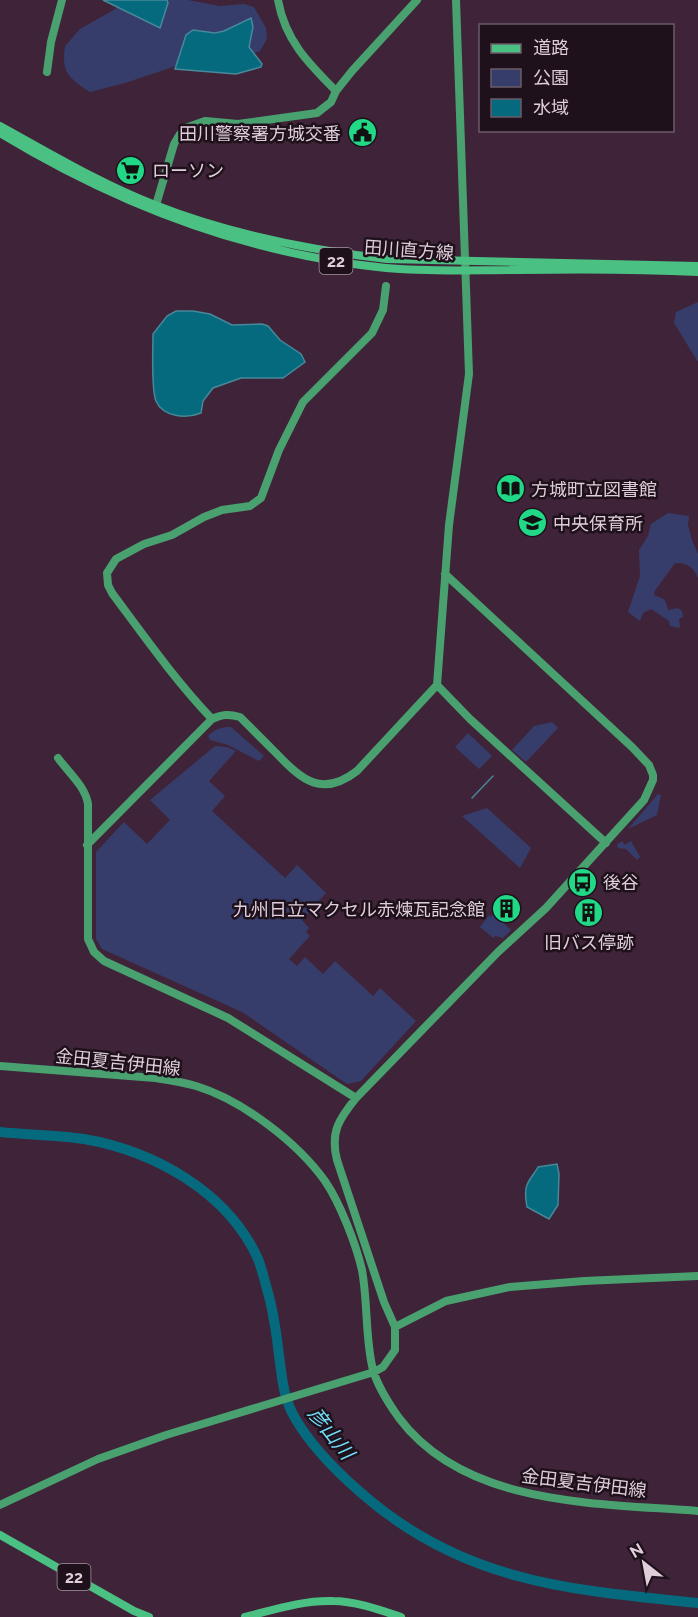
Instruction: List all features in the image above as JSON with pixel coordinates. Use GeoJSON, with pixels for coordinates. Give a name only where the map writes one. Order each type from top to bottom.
{"type":"FeatureCollection","features":[{"type":"Feature","properties":{"kind":"main road","name":"田川直方線"},"geometry":{"type":"LineString","coordinates":[[0,126],[104,183],[156,206],[232,230],[343,254],[466,266],[698,272]]}},
{"type":"Feature","properties":{"kind":"main road","name":"田川直方線"},"geometry":{"type":"LineString","coordinates":[[0,133],[41,158],[106,191],[157,213],[231,236],[320,258],[386,268],[698,266]]}},
{"type":"Feature","properties":{"kind":"main road","name":"22"},"geometry":{"type":"LineString","coordinates":[[0,1535],[134,1611],[149,1617]]}},
{"type":"Feature","properties":{"kind":"main road"},"geometry":{"type":"LineString","coordinates":[[245,1617],[302,1604],[334,1600],[374,1608],[401,1617]]}},
{"type":"Feature","properties":{"kind":"street"},"geometry":{"type":"LineString","coordinates":[[47,72],[51,42],[62,0]]}},
{"type":"Feature","properties":{"kind":"street"},"geometry":{"type":"LineString","coordinates":[[278,0],[281,20],[291,40],[315,70],[336,91]]}},
{"type":"Feature","properties":{"kind":"street"},"geometry":{"type":"LineString","coordinates":[[156,206],[174,144],[188,127],[205,121],[238,124],[317,113],[331,102],[336,91],[417,0]]}},
{"type":"Feature","properties":{"kind":"street"},"geometry":{"type":"LineString","coordinates":[[87,845],[213,719],[221,715],[229,714],[240,717],[298,775],[314,783],[333,783],[350,777],[357,771],[437,685],[445,574],[458,449],[469,374],[456,0]]}},
{"type":"Feature","properties":{"kind":"street"},"geometry":{"type":"LineString","coordinates":[[213,719],[181,685],[112,593],[108,585],[107,573],[116,560],[144,544],[172,535],[222,510],[250,506],[261,498],[279,450],[303,402],[372,333],[383,310],[386,286]]}},
{"type":"Feature","properties":{"kind":"street"},"geometry":{"type":"LineString","coordinates":[[0,1505],[98,1459],[370,1373],[383,1367],[395,1350],[395,1328],[375,1276],[334,1148],[336,1127],[342,1115],[356,1098],[498,952],[546,908],[606,843],[649,793],[653,780],[649,765],[445,574]]}},
{"type":"Feature","properties":{"kind":"street"},"geometry":{"type":"LineString","coordinates":[[437,685],[470,719],[606,843]]}},
{"type":"Feature","properties":{"kind":"street"},"geometry":{"type":"LineString","coordinates":[[58,758],[87,795],[88,939],[96,956],[228,1018],[356,1098]]}},
{"type":"Feature","properties":{"kind":"street","name":"金田夏吉伊田線"},"geometry":{"type":"LineString","coordinates":[[0,1066],[155,1078],[198,1087],[235,1103],[272,1128],[300,1153],[334,1196],[359,1256],[365,1284],[370,1373],[390,1406],[420,1442],[447,1463],[482,1480],[521,1492],[565,1500],[698,1511]]}},
{"type":"Feature","properties":{"kind":"street"},"geometry":{"type":"LineString","coordinates":[[395,1328],[446,1301],[510,1287],[698,1276]]}},
{"type":"Feature","properties":{"kind":"green space"},"geometry":{"type":"Polygon","coordinates":[[[131,0],[188,0],[220,6],[244,4],[254,7],[266,28],[267,39],[260,51],[252,54],[176,66],[90,92],[68,74],[64,63],[65,46],[80,29],[131,0]]]}},
{"type":"Feature","properties":{"kind":"green space"},"geometry":{"type":"Polygon","coordinates":[[[698,302],[698,362],[674,323],[676,312],[698,302]]]}},
{"type":"Feature","properties":{"kind":"green space"},"geometry":{"type":"Polygon","coordinates":[[[668,513],[689,516],[688,525],[698,554],[698,578],[690,566],[675,563],[654,592],[655,596],[665,600],[668,610],[678,608],[682,611],[683,617],[679,619],[680,628],[670,626],[669,621],[651,609],[643,613],[640,621],[628,612],[640,576],[639,550],[648,536],[651,524],[668,513]]]}},
{"type":"Feature","properties":{"kind":"green space"},"geometry":{"type":"Polygon","coordinates":[[[552,722],[558,728],[526,762],[512,750],[534,726],[552,722]]]}},
{"type":"Feature","properties":{"kind":"green space"},"geometry":{"type":"Polygon","coordinates":[[[231,727],[264,756],[259,761],[228,745],[210,740],[208,736],[218,729],[231,727]]]}},
{"type":"Feature","properties":{"kind":"green space"},"geometry":{"type":"Polygon","coordinates":[[[468,733],[492,756],[479,769],[455,747],[468,733]]]}},
{"type":"Feature","properties":{"kind":"green space"},"geometry":{"type":"Polygon","coordinates":[[[215,746],[227,747],[236,751],[209,781],[225,796],[212,811],[285,878],[297,865],[326,893],[302,920],[309,928],[306,932],[310,936],[289,959],[297,966],[305,957],[323,974],[335,961],[373,996],[380,988],[416,1021],[361,1081],[347,1084],[242,1012],[102,949],[96,939],[96,852],[124,822],[147,844],[170,820],[150,800],[215,746]]]}},
{"type":"Feature","properties":{"kind":"green space"},"geometry":{"type":"Polygon","coordinates":[[[658,794],[661,795],[657,815],[628,829],[658,794]]]}},
{"type":"Feature","properties":{"kind":"green space"},"geometry":{"type":"Polygon","coordinates":[[[487,808],[531,848],[520,868],[462,816],[487,808]]]}},
{"type":"Feature","properties":{"kind":"green space"},"geometry":{"type":"Polygon","coordinates":[[[622,841],[625,845],[631,841],[640,857],[637,860],[626,849],[618,848],[617,845],[622,841]]]}},
{"type":"Feature","properties":{"kind":"green space"},"geometry":{"type":"Polygon","coordinates":[[[493,914],[511,930],[503,938],[495,936],[493,938],[480,927],[489,915],[491,917],[493,914]]]}},
{"type":"Feature","properties":{"kind":"water"},"geometry":{"type":"Polygon","coordinates":[[[103,0],[167,0],[168,3],[160,28],[103,0]]]}},
{"type":"Feature","properties":{"kind":"water"},"geometry":{"type":"Polygon","coordinates":[[[251,18],[253,27],[249,47],[262,64],[261,67],[236,74],[175,69],[186,35],[193,30],[215,33],[251,18]]]}},
{"type":"Feature","properties":{"kind":"water"},"geometry":{"type":"Polygon","coordinates":[[[176,311],[210,314],[232,325],[262,324],[268,326],[280,340],[301,354],[305,362],[283,378],[241,378],[213,388],[203,401],[201,413],[182,416],[169,413],[159,406],[154,395],[153,334],[167,316],[176,311]]]}},
{"type":"Feature","properties":{"kind":"water"},"geometry":{"type":"Polygon","coordinates":[[[557,1164],[558,1205],[549,1219],[527,1207],[526,1190],[538,1167],[557,1164]]]}},
{"type":"Feature","properties":{"kind":"waterway"},"geometry":{"type":"LineString","coordinates":[[472,798],[493,776]]}},
{"type":"Feature","properties":{"kind":"waterway","name":"彦山川"},"geometry":{"type":"LineString","coordinates":[[0,1132],[84,1139],[136,1153],[186,1178],[228,1214],[245,1235],[260,1264],[273,1314],[284,1387],[295,1418],[308,1438],[332,1466],[359,1491],[398,1521],[437,1545],[477,1563],[518,1576],[605,1593],[698,1603]]}},
{"type":"Feature","properties":{"kind":"place","name":"田川警察署方城交番"},"geometry":{"type":"Point","coordinates":[362,133]}},
{"type":"Feature","properties":{"kind":"place","name":"ローソン"},"geometry":{"type":"Point","coordinates":[131,170]}},
{"type":"Feature","properties":{"kind":"place","name":"方城町立図書館"},"geometry":{"type":"Point","coordinates":[510,489]}},
{"type":"Feature","properties":{"kind":"place","name":"中央保育所"},"geometry":{"type":"Point","coordinates":[532,523]}},
{"type":"Feature","properties":{"kind":"place","name":"後谷"},"geometry":{"type":"Point","coordinates":[582,882]}},
{"type":"Feature","properties":{"kind":"place","name":"九州日立マクセル赤煉瓦記念館"},"geometry":{"type":"Point","coordinates":[506,909]}},
{"type":"Feature","properties":{"kind":"place","name":"旧バス停跡"},"geometry":{"type":"Point","coordinates":[589,913]}}]}
